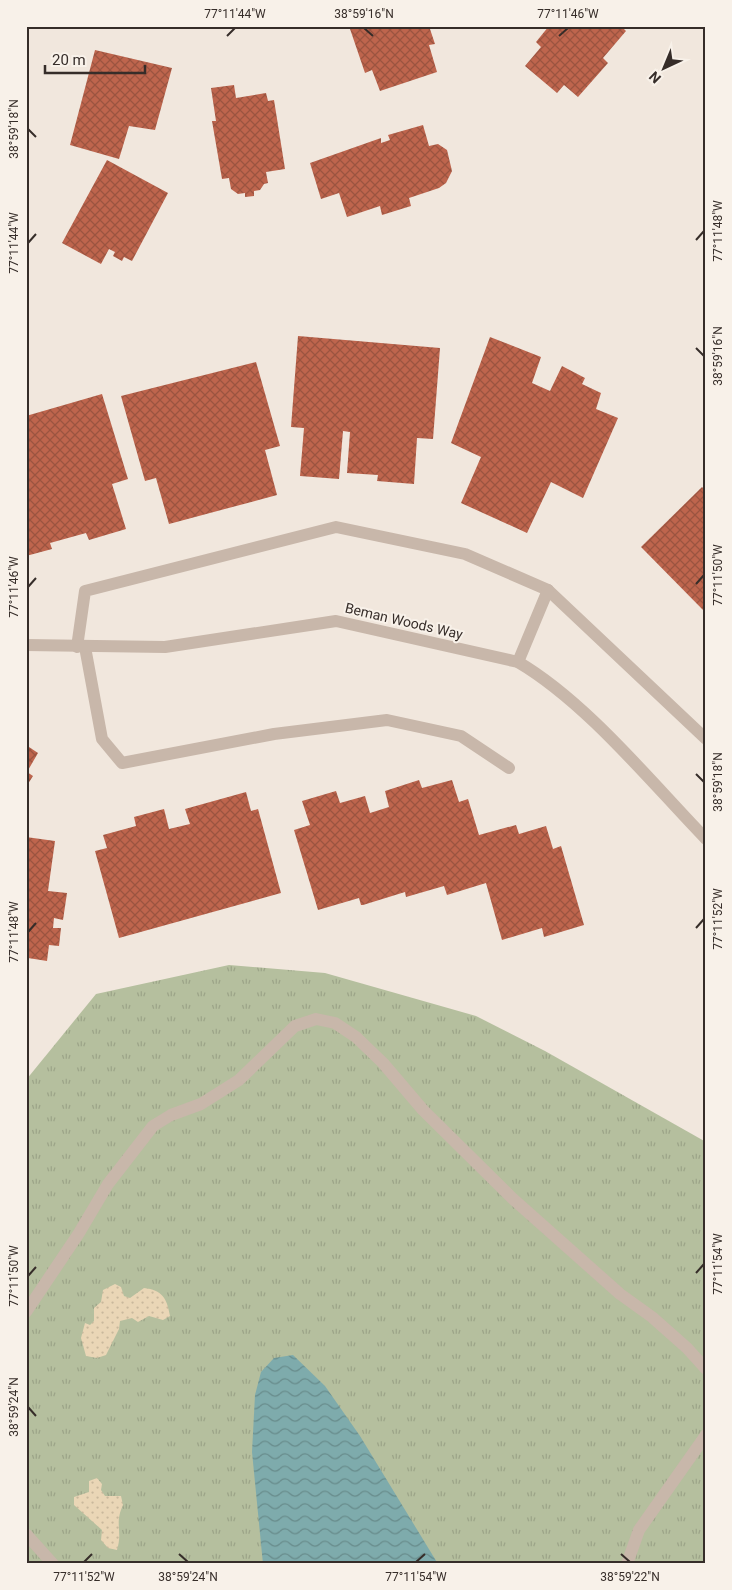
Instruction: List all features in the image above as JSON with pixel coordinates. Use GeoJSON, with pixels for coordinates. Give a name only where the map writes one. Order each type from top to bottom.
{"type":"FeatureCollection","features":[{"type":"Feature","properties":{"kind":"street"},"geometry":{"type":"LineString","coordinates":[[509,768],[461,736],[387,720],[274,734],[122,763],[102,739],[81,647],[85,591],[336,527],[465,554],[548,590],[706,739]]}},
{"type":"Feature","properties":{"kind":"street"},"geometry":{"type":"LineString","coordinates":[[518,662],[548,590]]}},
{"type":"Feature","properties":{"kind":"street","name":"Beman Woods Way"},"geometry":{"type":"LineString","coordinates":[[26,645],[165,647],[336,621],[518,662],[541,676],[593,721],[706,839]]}},
{"type":"Feature","properties":{"kind":"street"},"geometry":{"type":"LineString","coordinates":[[26,1312],[79,1233],[108,1184],[153,1126],[171,1115],[201,1104],[239,1080],[295,1026],[316,1019],[335,1023],[356,1037],[383,1063],[423,1110],[512,1198],[620,1294],[652,1316],[687,1348],[706,1369]]}},
{"type":"Feature","properties":{"kind":"street"},"geometry":{"type":"LineString","coordinates":[[627,1564],[639,1530],[706,1435]]}},
{"type":"Feature","properties":{"kind":"street"},"geometry":{"type":"LineString","coordinates":[[26,1534],[53,1564]]}},
{"type":"Feature","properties":{"kind":"green space"},"geometry":{"type":"Polygon","coordinates":[[[229,965],[325,973],[476,1016],[545,1051],[706,1142],[706,1564],[26,1564],[26,1080],[96,994],[229,965]]]}},
{"type":"Feature","properties":{"kind":"sand"},"geometry":{"type":"Polygon","coordinates":[[[115,1284],[121,1287],[124,1296],[130,1298],[144,1288],[159,1293],[167,1304],[170,1316],[163,1320],[149,1316],[138,1322],[132,1318],[120,1321],[119,1329],[106,1355],[97,1358],[86,1356],[81,1338],[85,1323],[90,1325],[94,1321],[94,1308],[101,1302],[103,1290],[115,1284]]]}},
{"type":"Feature","properties":{"kind":"sand"},"geometry":{"type":"Polygon","coordinates":[[[97,1478],[102,1484],[101,1490],[105,1496],[121,1496],[123,1505],[119,1517],[119,1543],[117,1550],[108,1548],[101,1540],[102,1530],[74,1505],[74,1497],[89,1492],[89,1481],[97,1478]]]}},
{"type":"Feature","properties":{"kind":"water"},"geometry":{"type":"Polygon","coordinates":[[[293,1355],[325,1386],[360,1436],[438,1564],[263,1564],[252,1452],[255,1395],[261,1372],[274,1358],[293,1355]]]}},
{"type":"Feature","properties":{"kind":"building"},"geometry":{"type":"Polygon","coordinates":[[[349,26],[429,26],[435,44],[429,45],[437,72],[380,91],[372,70],[365,73],[349,26]]]}},
{"type":"Feature","properties":{"kind":"building"},"geometry":{"type":"Polygon","coordinates":[[[549,26],[624,26],[623,28],[626,31],[603,58],[608,63],[578,97],[564,85],[557,93],[525,66],[541,47],[536,42],[549,26]]]}},
{"type":"Feature","properties":{"kind":"building"},"geometry":{"type":"Polygon","coordinates":[[[95,50],[172,68],[155,130],[129,126],[119,159],[70,145],[95,50]]]}},
{"type":"Feature","properties":{"kind":"building"},"geometry":{"type":"Polygon","coordinates":[[[234,85],[236,98],[266,93],[268,101],[274,100],[285,169],[266,172],[268,183],[264,184],[260,190],[254,191],[254,196],[245,197],[245,193],[238,194],[231,189],[229,178],[222,179],[212,121],[216,121],[211,88],[234,85]]]}},
{"type":"Feature","properties":{"kind":"building"},"geometry":{"type":"Polygon","coordinates":[[[423,125],[429,146],[438,144],[447,150],[452,171],[446,183],[439,188],[409,198],[411,206],[382,215],[380,206],[347,217],[339,193],[321,199],[310,163],[381,138],[381,143],[390,140],[388,135],[423,125]]]}},
{"type":"Feature","properties":{"kind":"building"},"geometry":{"type":"Polygon","coordinates":[[[107,160],[168,193],[132,261],[124,257],[122,261],[113,256],[115,252],[109,249],[101,264],[62,243],[107,160]]]}},
{"type":"Feature","properties":{"kind":"building"},"geometry":{"type":"Polygon","coordinates":[[[298,336],[440,348],[433,439],[417,438],[414,484],[377,481],[378,475],[347,473],[350,432],[343,431],[339,479],[300,476],[304,428],[291,427],[298,336]]]}},
{"type":"Feature","properties":{"kind":"building"},"geometry":{"type":"Polygon","coordinates":[[[490,337],[541,357],[532,383],[550,391],[562,366],[585,378],[582,384],[601,393],[596,409],[618,418],[583,498],[551,482],[527,533],[461,503],[481,457],[451,443],[490,337]]]}},
{"type":"Feature","properties":{"kind":"building"},"geometry":{"type":"Polygon","coordinates":[[[256,362],[280,446],[265,450],[277,495],[169,524],[156,478],[145,481],[121,396],[256,362]]]}},
{"type":"Feature","properties":{"kind":"building"},"geometry":{"type":"Polygon","coordinates":[[[102,394],[128,479],[112,484],[126,529],[89,540],[86,533],[50,543],[52,549],[26,556],[26,416],[102,394]]]}},
{"type":"Feature","properties":{"kind":"building"},"geometry":{"type":"Polygon","coordinates":[[[702,487],[706,491],[706,613],[641,547],[702,487]]]}},
{"type":"Feature","properties":{"kind":"building"},"geometry":{"type":"Polygon","coordinates":[[[26,745],[38,753],[27,772],[33,776],[26,787],[26,745]]]}},
{"type":"Feature","properties":{"kind":"building"},"geometry":{"type":"Polygon","coordinates":[[[419,780],[422,788],[452,780],[459,802],[468,799],[479,835],[516,825],[519,834],[546,826],[553,849],[561,846],[584,925],[544,937],[542,928],[502,940],[486,883],[447,895],[444,886],[406,897],[405,892],[363,905],[361,905],[359,898],[318,910],[294,830],[310,825],[302,801],[336,791],[340,803],[365,796],[370,813],[389,807],[385,791],[419,780]]]}},
{"type":"Feature","properties":{"kind":"building"},"geometry":{"type":"Polygon","coordinates":[[[246,792],[251,811],[258,809],[281,893],[119,938],[95,851],[107,848],[103,835],[136,826],[134,817],[164,809],[169,829],[190,824],[185,809],[246,792]]]}},
{"type":"Feature","properties":{"kind":"building"},"geometry":{"type":"Polygon","coordinates":[[[26,837],[55,841],[48,891],[67,893],[63,920],[54,918],[53,928],[61,928],[59,946],[49,945],[47,961],[28,958],[27,964],[26,837]]]}}]}
